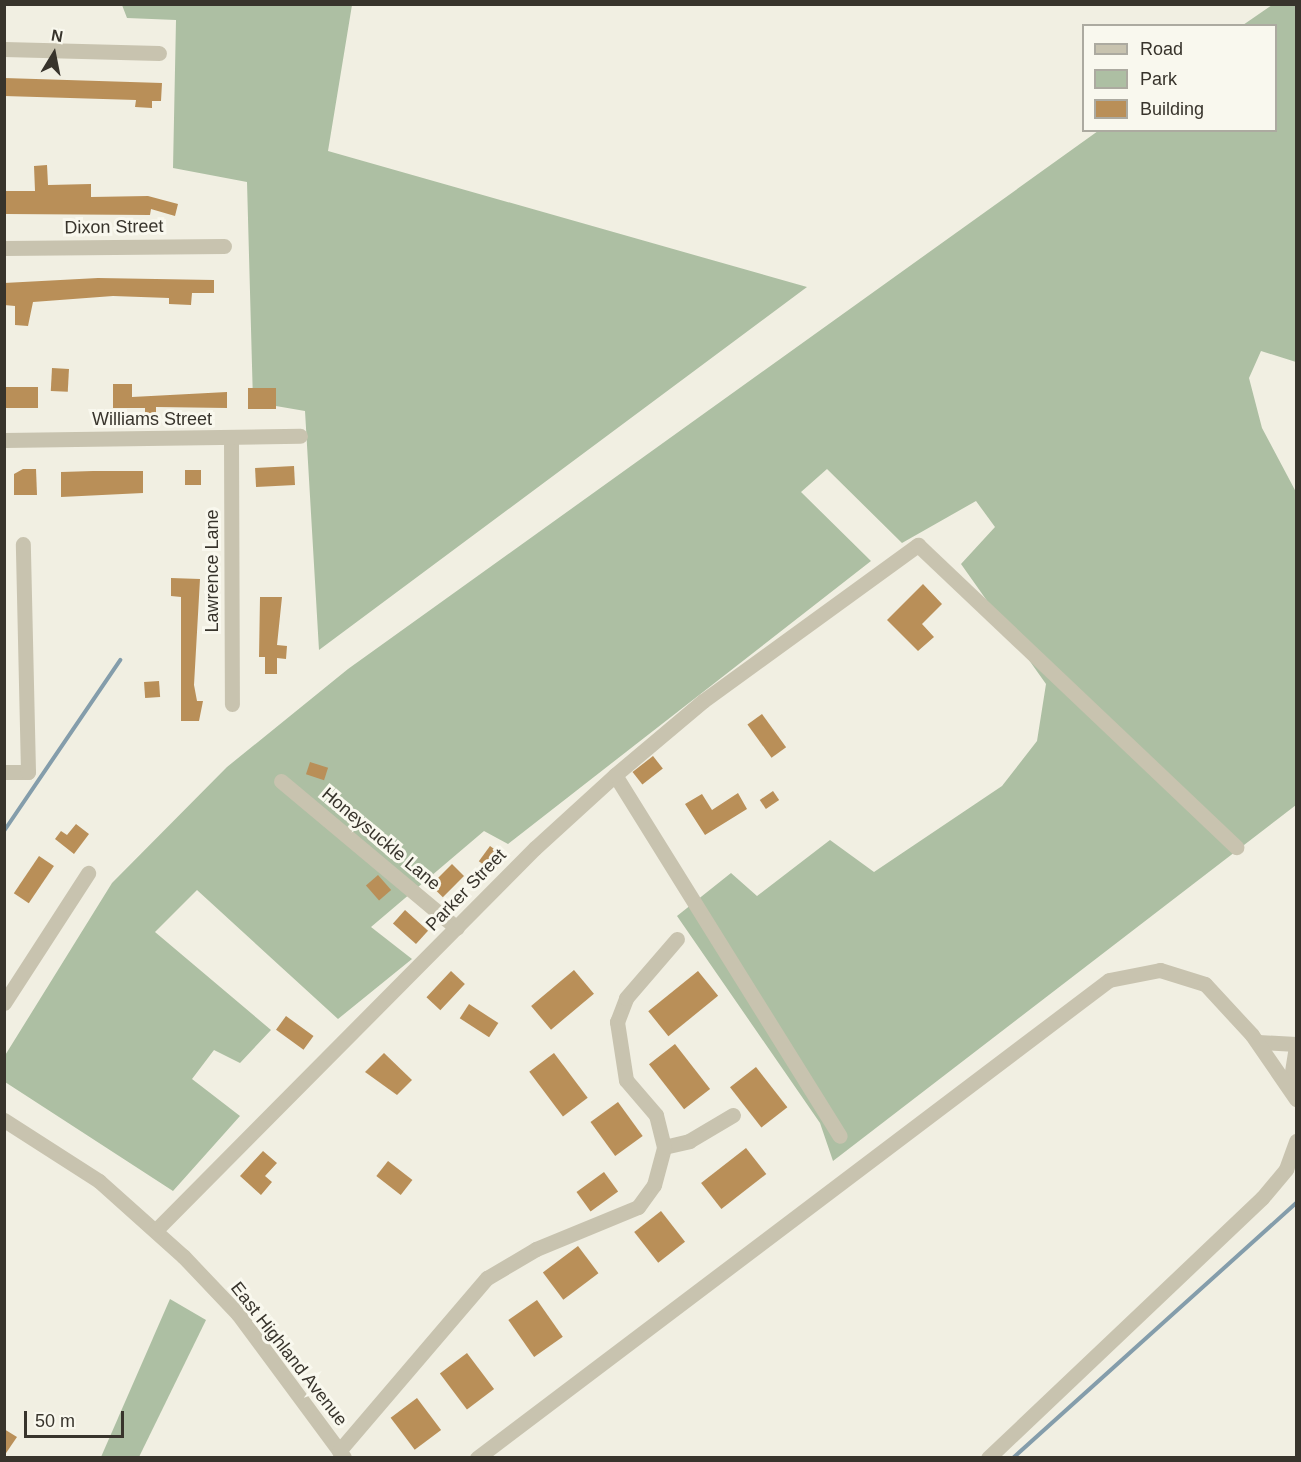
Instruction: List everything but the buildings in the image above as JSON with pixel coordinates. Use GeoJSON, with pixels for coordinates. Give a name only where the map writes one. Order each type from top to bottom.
{"type":"FeatureCollection","features":[{"type":"Feature","properties":{"kind":"street"},"geometry":{"type":"LineString","coordinates":[[4,49],[159,53]]}},
{"type":"Feature","properties":{"kind":"street","name":"Dixon Street"},"geometry":{"type":"LineString","coordinates":[[4,248],[224,246]]}},
{"type":"Feature","properties":{"kind":"street","name":"Williams Street"},"geometry":{"type":"LineString","coordinates":[[4,440],[300,436]]}},
{"type":"Feature","properties":{"kind":"street","name":"Lawrence Lane"},"geometry":{"type":"LineString","coordinates":[[231,438],[232,704]]}},
{"type":"Feature","properties":{"kind":"street"},"geometry":{"type":"LineString","coordinates":[[4,772],[28,772],[23,544]]}},
{"type":"Feature","properties":{"kind":"street","name":"Parker Street"},"geometry":{"type":"LineString","coordinates":[[156,1230],[457,928],[615,775],[702,701],[918,545],[1236,847]]}},
{"type":"Feature","properties":{"kind":"street"},"geometry":{"type":"LineString","coordinates":[[615,775],[840,1136]]}},
{"type":"Feature","properties":{"kind":"street","name":"Honeysuckle Lane"},"geometry":{"type":"LineString","coordinates":[[281,781],[457,928]]}},
{"type":"Feature","properties":{"kind":"street"},"geometry":{"type":"LineString","coordinates":[[4,1003],[88,873]]}},
{"type":"Feature","properties":{"kind":"street"},"geometry":{"type":"LineString","coordinates":[[342,1454],[487,1278],[536,1249],[638,1207],[654,1185],[664,1148],[656,1115],[626,1080],[617,1022],[626,998],[677,939]]}},
{"type":"Feature","properties":{"kind":"street"},"geometry":{"type":"LineString","coordinates":[[477,1458],[1109,980],[1142,971],[1190,976],[1222,999],[1290,1084],[1296,1099]]}},
{"type":"Feature","properties":{"kind":"street"},"geometry":{"type":"LineString","coordinates":[[1258,1042],[1296,1045],[1290,1084]]}},
{"type":"Feature","properties":{"kind":"street"},"geometry":{"type":"LineString","coordinates":[[664,1148],[689,1141],[733,1115]]}},
{"type":"Feature","properties":{"kind":"street","name":"East Highland Avenue"},"geometry":{"type":"LineString","coordinates":[[4,1120],[99,1181],[156,1230],[238,1314],[342,1454]]}},
{"type":"Feature","properties":{"kind":"street"},"geometry":{"type":"LineString","coordinates":[[988,1458],[1262,1198],[1286,1169],[1296,1141]]}},
{"type":"Feature","properties":{"kind":"green space"},"geometry":{"type":"Polygon","coordinates":[[[122,5],[352,5],[328,151],[807,287],[319,650],[305,411],[253,402],[247,182],[173,168],[176,20],[127,18],[122,5]]]}},
{"type":"Feature","properties":{"kind":"green space"},"geometry":{"type":"Polygon","coordinates":[[[1272,5],[1296,5],[1296,362],[1261,351],[1249,378],[1262,428],[1296,492],[1296,805],[833,1161],[820,1123],[677,916],[731,873],[757,896],[830,840],[874,872],[1002,786],[1037,741],[1046,684],[961,564],[995,527],[976,501],[902,543],[827,469],[801,492],[871,561],[508,844],[484,831],[371,927],[412,959],[338,1019],[197,890],[155,932],[271,1030],[240,1063],[214,1050],[192,1079],[240,1116],[173,1191],[5,1082],[4,1057],[112,883],[227,767],[348,669],[1097,132],[1277,132],[1277,24],[1244,24],[1272,5]]]}},
{"type":"Feature","properties":{"kind":"green space"},"geometry":{"type":"Polygon","coordinates":[[[170,1299],[206,1320],[139,1457],[101,1457],[170,1299]]]}},
{"type":"Feature","properties":{"kind":"waterway"},"geometry":{"type":"LineString","coordinates":[[4,831],[120,660]]}},
{"type":"Feature","properties":{"kind":"waterway"},"geometry":{"type":"LineString","coordinates":[[1013,1458],[1296,1203]]}}]}
